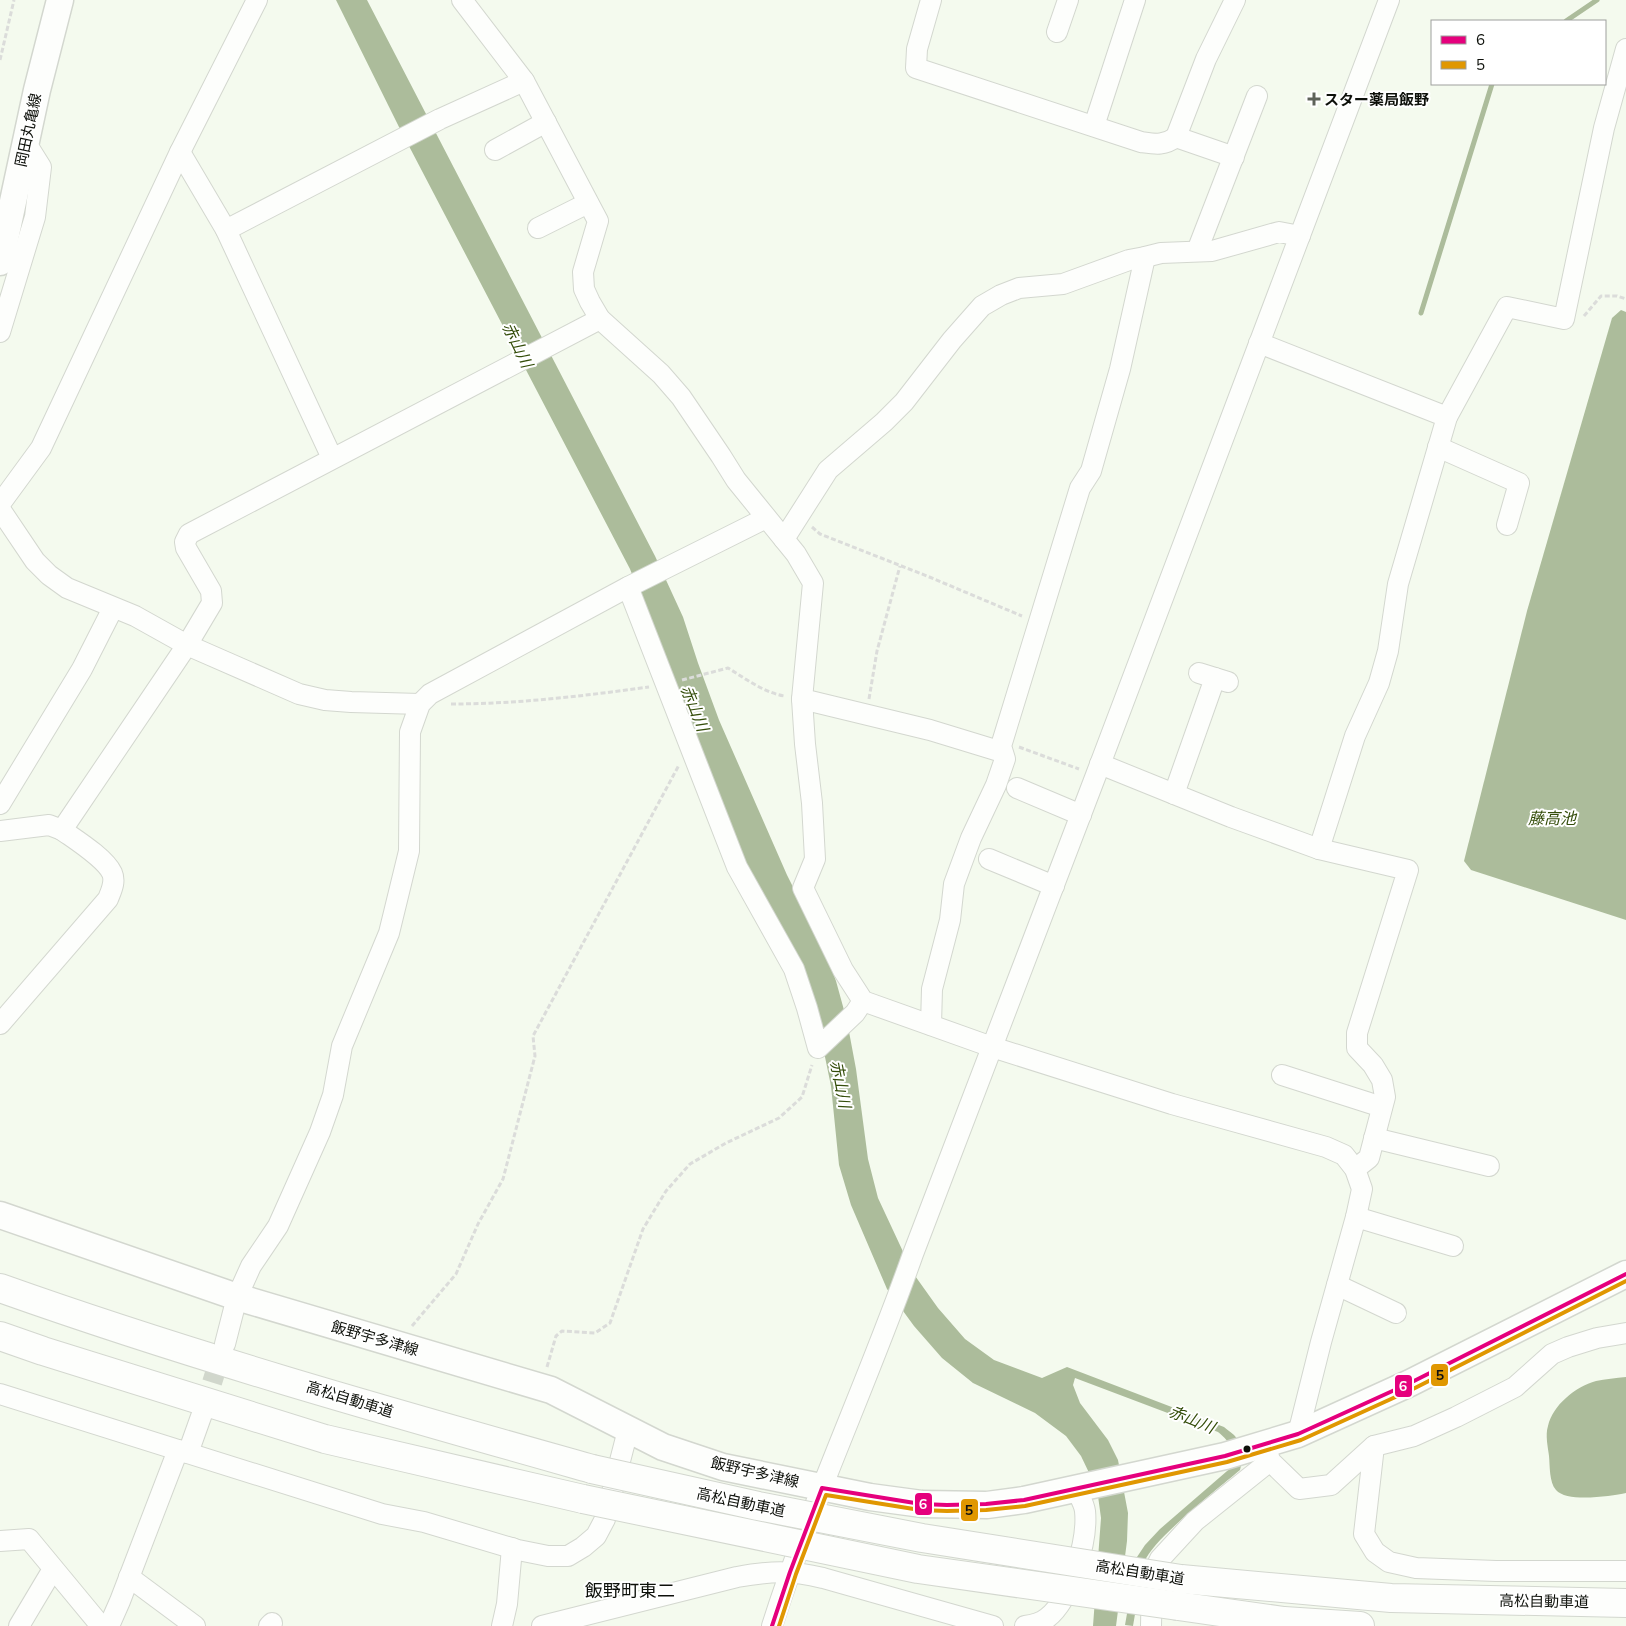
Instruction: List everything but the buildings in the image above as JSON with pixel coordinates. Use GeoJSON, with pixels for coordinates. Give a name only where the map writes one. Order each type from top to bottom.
{"type":"FeatureCollection","features":[{"type":"Feature","properties":{"kind":"highway","name":"高松自動車道"},"geometry":{"type":"LineString","coordinates":[[0,1288],[77,1316],[360,1403],[592,1469],[758,1506],[922,1538],[1181,1579],[1391,1598],[1626,1603]]}},
{"type":"Feature","properties":{"kind":"highway","name":"高松自動車道"},"geometry":{"type":"LineString","coordinates":[[0,1336],[43,1352],[324,1439],[583,1499],[918,1569],[1284,1621],[1360,1626]]}},
{"type":"Feature","properties":{"kind":"main road","name":"岡田丸亀線"},"geometry":{"type":"LineString","coordinates":[[0,262],[60,0]]}},
{"type":"Feature","properties":{"kind":"main road","name":"飯野宇多津線"},"geometry":{"type":"LineString","coordinates":[[0,1215],[238,1297],[542,1387],[558,1393],[663,1447],[723,1467],[870,1497],[922,1504],[960,1506],[1024,1500],[1225,1456],[1268,1453],[1298,1434],[1410,1383],[1626,1274]]}},
{"type":"Feature","properties":{"kind":"street"},"geometry":{"type":"LineString","coordinates":[[0,504],[41,448],[180,152],[257,0]]}},
{"type":"Feature","properties":{"kind":"street"},"geometry":{"type":"LineString","coordinates":[[462,0],[524,81],[598,221],[583,272],[584,290],[600,319],[660,374],[681,397],[722,456],[736,480],[796,554],[813,583],[802,699],[812,803],[815,859],[803,888],[859,1007]]}},
{"type":"Feature","properties":{"kind":"street"},"geometry":{"type":"LineString","coordinates":[[931,0],[917,49],[916,68],[1141,142],[1159,145],[1170,142],[1176,137],[1206,59],[1235,0]]}},
{"type":"Feature","properties":{"kind":"street"},"geometry":{"type":"LineString","coordinates":[[1057,32],[1068,0]]}},
{"type":"Feature","properties":{"kind":"street"},"geometry":{"type":"LineString","coordinates":[[1094,126],[1135,0]]}},
{"type":"Feature","properties":{"kind":"street"},"geometry":{"type":"LineString","coordinates":[[772,1626],[790,1572],[842,1436],[891,1316],[912,1254],[1054,886],[1390,0]]}},
{"type":"Feature","properties":{"kind":"street"},"geometry":{"type":"LineString","coordinates":[[1319,849],[1355,736],[1379,683],[1388,651],[1398,584],[1447,417],[1507,307],[1564,319],[1604,128],[1626,49]]}},
{"type":"Feature","properties":{"kind":"street"},"geometry":{"type":"LineString","coordinates":[[226,230],[440,119],[524,81]]}},
{"type":"Feature","properties":{"kind":"street"},"geometry":{"type":"LineString","coordinates":[[1197,252],[1257,96]]}},
{"type":"Feature","properties":{"kind":"street"},"geometry":{"type":"LineString","coordinates":[[495,150],[546,122]]}},
{"type":"Feature","properties":{"kind":"street"},"geometry":{"type":"LineString","coordinates":[[1176,137],[1234,157]]}},
{"type":"Feature","properties":{"kind":"street"},"geometry":{"type":"LineString","coordinates":[[0,332],[35,217],[41,167],[26,143]]}},
{"type":"Feature","properties":{"kind":"street"},"geometry":{"type":"LineString","coordinates":[[180,152],[226,230],[332,458]]}},
{"type":"Feature","properties":{"kind":"street"},"geometry":{"type":"LineString","coordinates":[[538,228],[588,203]]}},
{"type":"Feature","properties":{"kind":"street"},"geometry":{"type":"LineString","coordinates":[[784,539],[828,470],[884,422],[904,402],[952,340],[982,306],[1001,295],[1019,288],[1063,284],[1129,260],[1161,253],[1212,251],[1280,232],[1300,236]]}},
{"type":"Feature","properties":{"kind":"street"},"geometry":{"type":"LineString","coordinates":[[931,1025],[932,989],[950,920],[954,884],[971,838],[996,785],[1005,759],[1002,746],[1080,488],[1091,471],[1115,387],[1146,257]]}},
{"type":"Feature","properties":{"kind":"street"},"geometry":{"type":"LineString","coordinates":[[62,830],[187,644],[212,603],[211,591],[186,548],[185,542],[189,534],[600,319]]}},
{"type":"Feature","properties":{"kind":"street"},"geometry":{"type":"LineString","coordinates":[[1259,343],[1447,417]]}},
{"type":"Feature","properties":{"kind":"street"},"geometry":{"type":"LineString","coordinates":[[1438,447],[1519,483],[1507,525]]}},
{"type":"Feature","properties":{"kind":"street"},"geometry":{"type":"LineString","coordinates":[[0,509],[35,561],[49,575],[67,588],[135,616],[187,644],[299,694],[325,700],[420,704]]}},
{"type":"Feature","properties":{"kind":"street"},"geometry":{"type":"LineString","coordinates":[[224,1344],[238,1297],[251,1266],[278,1226],[320,1132],[333,1095],[342,1046],[389,933],[410,851],[410,732],[420,704],[430,694],[628,587],[766,518]]}},
{"type":"Feature","properties":{"kind":"street"},"geometry":{"type":"LineString","coordinates":[[628,587],[737,867],[794,969],[818,1048],[859,1007]]}},
{"type":"Feature","properties":{"kind":"street"},"geometry":{"type":"LineString","coordinates":[[0,804],[82,669],[113,608]]}},
{"type":"Feature","properties":{"kind":"street"},"geometry":{"type":"LineString","coordinates":[[1174,794],[1214,677]]}},
{"type":"Feature","properties":{"kind":"street"},"geometry":{"type":"LineString","coordinates":[[802,699],[1002,746]]}},
{"type":"Feature","properties":{"kind":"street"},"geometry":{"type":"LineString","coordinates":[[1098,770],[1174,794],[1319,849],[1408,870],[1357,1034],[1357,1048],[1373,1065],[1382,1080],[1385,1097],[1370,1158],[1355,1169]]}},
{"type":"Feature","properties":{"kind":"street"},"geometry":{"type":"LineString","coordinates":[[1017,788],[1081,814]]}},
{"type":"Feature","properties":{"kind":"street"},"geometry":{"type":"LineString","coordinates":[[0,831],[49,825],[62,830],[105,864],[113,874],[113,888],[108,899],[0,1024]]}},
{"type":"Feature","properties":{"kind":"street"},"geometry":{"type":"LineString","coordinates":[[989,859],[1054,886]]}},
{"type":"Feature","properties":{"kind":"street"},"geometry":{"type":"LineString","coordinates":[[859,1007],[931,1025],[992,1047],[1172,1104],[1326,1147],[1344,1155],[1355,1169],[1362,1189],[1298,1434]]}},
{"type":"Feature","properties":{"kind":"street"},"geometry":{"type":"LineString","coordinates":[[1282,1075],[1382,1107]]}},
{"type":"Feature","properties":{"kind":"street"},"geometry":{"type":"LineString","coordinates":[[1374,1138],[1489,1166]]}},
{"type":"Feature","properties":{"kind":"street"},"geometry":{"type":"LineString","coordinates":[[1356,1217],[1453,1246]]}},
{"type":"Feature","properties":{"kind":"street"},"geometry":{"type":"LineString","coordinates":[[1337,1285],[1396,1313]]}},
{"type":"Feature","properties":{"kind":"street"},"geometry":{"type":"LineString","coordinates":[[1151,1626],[1152,1576],[1160,1559],[1195,1521],[1268,1453],[1299,1489],[1331,1485],[1374,1446],[1414,1436],[1515,1387],[1552,1354],[1568,1346],[1626,1333]]}},
{"type":"Feature","properties":{"kind":"street"},"geometry":{"type":"LineString","coordinates":[[0,1394],[382,1514],[424,1522],[512,1548],[548,1556],[568,1556],[584,1547],[596,1536],[605,1519],[628,1430]]}},
{"type":"Feature","properties":{"kind":"street"},"geometry":{"type":"LineString","coordinates":[[109,1626],[183,1451],[203,1411]]}},
{"type":"Feature","properties":{"kind":"street"},"geometry":{"type":"LineString","coordinates":[[1374,1446],[1364,1534],[1375,1552],[1389,1562],[1416,1568],[1496,1571],[1626,1570]]}},
{"type":"Feature","properties":{"kind":"street"},"geometry":{"type":"LineString","coordinates":[[1025,1626],[1036,1624],[1047,1618],[1058,1608],[1073,1578],[1082,1546],[1085,1522],[1085,1508],[1080,1488]]}},
{"type":"Feature","properties":{"kind":"street"},"geometry":{"type":"LineString","coordinates":[[0,1541],[29,1539],[101,1626]]}},
{"type":"Feature","properties":{"kind":"street"},"geometry":{"type":"LineString","coordinates":[[502,1626],[507,1604],[512,1548]]}},
{"type":"Feature","properties":{"kind":"street"},"geometry":{"type":"LineString","coordinates":[[19,1626],[53,1569]]}},
{"type":"Feature","properties":{"kind":"street"},"geometry":{"type":"LineString","coordinates":[[542,1626],[737,1577],[769,1571],[804,1573],[993,1626]]}},
{"type":"Feature","properties":{"kind":"street"},"geometry":{"type":"LineString","coordinates":[[130,1577],[195,1626]]}},
{"type":"Feature","properties":{"kind":"path"},"geometry":{"type":"LineString","coordinates":[[0,60],[14,0]]}},
{"type":"Feature","properties":{"kind":"path"},"geometry":{"type":"LineString","coordinates":[[1564,319],[1576,324],[1601,296],[1617,296],[1626,299]]}},
{"type":"Feature","properties":{"kind":"path"},"geometry":{"type":"LineString","coordinates":[[799,515],[820,534],[1038,624]]}},
{"type":"Feature","properties":{"kind":"path"},"geometry":{"type":"LineString","coordinates":[[866,714],[877,651],[900,566]]}},
{"type":"Feature","properties":{"kind":"path"},"geometry":{"type":"LineString","coordinates":[[420,704],[488,704],[572,697],[666,684],[728,668],[751,683],[775,694],[802,699]]}},
{"type":"Feature","properties":{"kind":"path"},"geometry":{"type":"LineString","coordinates":[[397,1344],[456,1274],[478,1224],[503,1179],[535,1056],[533,1036],[690,745]]}},
{"type":"Feature","properties":{"kind":"path"},"geometry":{"type":"LineString","coordinates":[[1002,746],[1098,770]]}},
{"type":"Feature","properties":{"kind":"path"},"geometry":{"type":"LineString","coordinates":[[542,1387],[556,1336],[562,1331],[595,1333],[610,1323],[643,1229],[666,1191],[690,1164],[726,1143],[779,1118],[785,1113],[802,1097],[818,1048]]}},
{"type":"Feature","properties":{"kind":"water","name":"赤山川"},"geometry":{"type":"Polygon","coordinates":[[[336,0],[367,0],[655,556],[683,617],[719,720],[787,875],[823,947],[836,981],[847,1021],[856,1069],[868,1159],[878,1198],[913,1273],[938,1308],[965,1339],[994,1360],[1042,1378],[1067,1367],[1224,1427],[1233,1434],[1238,1442],[1241,1452],[1240,1470],[1173,1527],[1150,1552],[1145,1561],[1133,1626],[1125,1625],[1137,1557],[1160,1529],[1234,1465],[1228,1443],[1218,1432],[1075,1378],[1073,1385],[1080,1403],[1108,1440],[1118,1460],[1128,1513],[1127,1541],[1116,1626],[1093,1626],[1101,1518],[1098,1496],[1092,1479],[1081,1456],[1066,1436],[1035,1413],[973,1383],[942,1358],[914,1326],[887,1289],[851,1205],[839,1165],[831,1086],[825,1057],[805,989],[755,887],[630,569],[399,127],[336,0]]]}},
{"type":"Feature","properties":{"kind":"water","name":"藤高池"},"geometry":{"type":"Polygon","coordinates":[[[1621,310],[1626,312],[1626,920],[1471,870],[1464,861],[1527,611],[1612,318],[1621,310]]]}},
{"type":"Feature","properties":{"kind":"water"},"geometry":{"type":"Polygon","coordinates":[[[1626,1377],[1626,1493],[1590,1498],[1562,1494],[1554,1487],[1550,1474],[1547,1433],[1551,1418],[1560,1404],[1580,1388],[1599,1380],[1626,1377]]]}},
{"type":"Feature","properties":{"kind":"waterway"},"geometry":{"type":"LineString","coordinates":[[1567,20],[1597,0]]}},
{"type":"Feature","properties":{"kind":"waterway"},"geometry":{"type":"LineString","coordinates":[[1421,313],[1492,85]]}},
{"type":"Feature","properties":{"kind":"tunnel"},"geometry":{"type":"LineString","coordinates":[[203,1411],[223,1348]]}},
{"type":"Feature","properties":{"kind":"transit line","name":"6"},"geometry":{"type":"LineString","coordinates":[[772,1626],[822,1488],[921,1504],[986,1504],[1024,1500],[1225,1456],[1298,1434],[1410,1383],[1626,1274]]}},
{"type":"Feature","properties":{"kind":"transit line","name":"5"},"geometry":{"type":"LineString","coordinates":[[779,1626],[796,1574],[826,1495],[920,1510],[986,1510],[1025,1506],[1227,1462],[1301,1440],[1413,1389],[1626,1281]]}},
{"type":"Feature","properties":{"kind":"place","name":"スター薬局飯野"},"geometry":{"type":"Point","coordinates":[1314,99]}},
{"type":"Feature","properties":{"kind":"district","name":"飯野町東二"},"geometry":{"type":"Point","coordinates":[630,1590]}}]}
